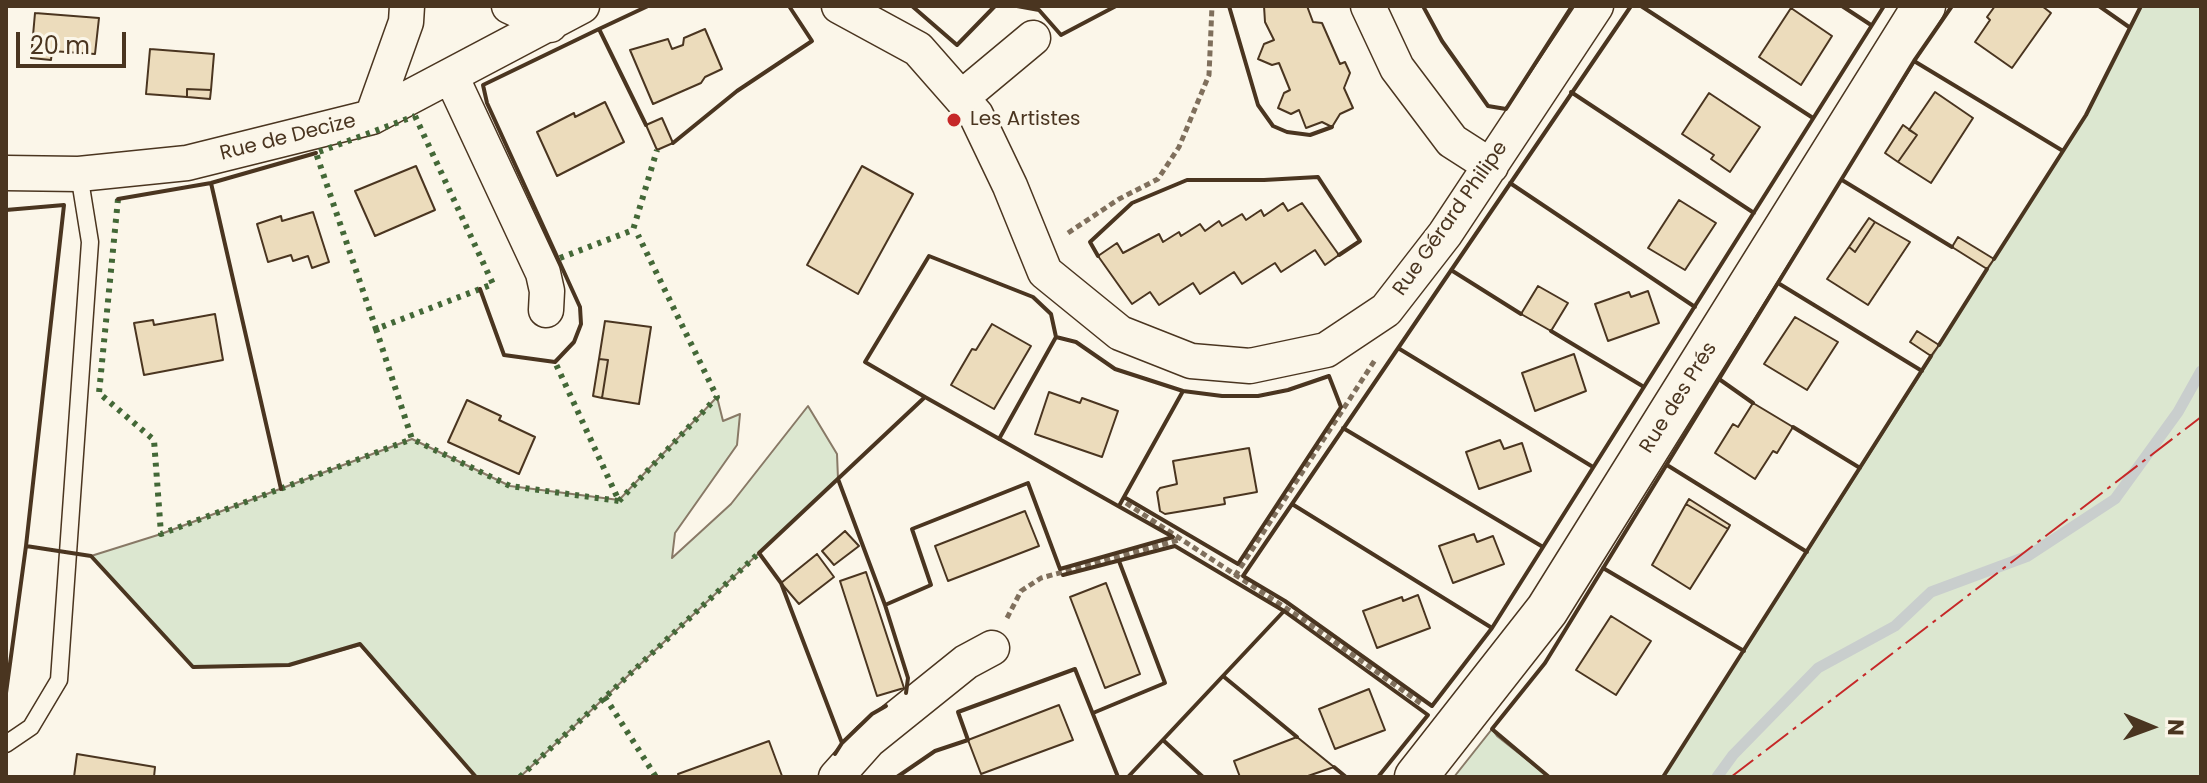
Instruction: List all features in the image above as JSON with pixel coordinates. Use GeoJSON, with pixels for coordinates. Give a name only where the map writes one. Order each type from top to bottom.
{"type":"FeatureCollection","features":[{"type":"Feature","properties":{"kind":"street"},"geometry":{"type":"LineString","coordinates":[[372,117],[406,22],[407,6]]}},
{"type":"Feature","properties":{"kind":"street"},"geometry":{"type":"LineString","coordinates":[[509,6],[550,25]]}},
{"type":"Feature","properties":{"kind":"street","name":"Rue de Decize"},"geometry":{"type":"LineString","coordinates":[[6,173],[79,174],[187,163],[372,117],[582,6]]}},
{"type":"Feature","properties":{"kind":"street","name":"Rue Gérard Philipe"},"geometry":{"type":"LineString","coordinates":[[839,6],[918,49],[976,115],[1010,186],[1045,272],[1120,333],[1191,361],[1250,366],[1326,350],[1386,310],[1445,234],[1596,6]]}},
{"type":"Feature","properties":{"kind":"street"},"geometry":{"type":"LineString","coordinates":[[1368,6],[1397,68],[1452,141],[1491,166]]}},
{"type":"Feature","properties":{"kind":"street","name":"Rue des Prés"},"geometry":{"type":"LineString","coordinates":[[1416,777],[1547,610],[1924,6]]}},
{"type":"Feature","properties":{"kind":"street"},"geometry":{"type":"LineString","coordinates":[[961,98],[1033,38]]}},
{"type":"Feature","properties":{"kind":"street"},"geometry":{"type":"LineString","coordinates":[[451,76],[543,273],[547,291],[546,310]]}},
{"type":"Feature","properties":{"kind":"street"},"geometry":{"type":"LineString","coordinates":[[836,777],[869,740],[966,662],[992,648]]}},
{"type":"Feature","properties":{"kind":"lane"},"geometry":{"type":"LineString","coordinates":[[6,744],[31,727],[59,680],[90,242],[79,174]]}},
{"type":"Feature","properties":{"kind":"path"},"geometry":{"type":"LineString","coordinates":[[1038,256],[1119,199],[1158,179],[1179,147],[1209,75],[1212,6]]}},
{"type":"Feature","properties":{"kind":"path"},"geometry":{"type":"LineString","coordinates":[[1235,576],[1371,369],[1379,352],[1365,324]]}},
{"type":"Feature","properties":{"kind":"path"},"geometry":{"type":"LineString","coordinates":[[1126,503],[1455,727]]}},
{"type":"Feature","properties":{"kind":"path"},"geometry":{"type":"LineString","coordinates":[[992,648],[1021,591],[1041,578],[1180,539]]}},
{"type":"Feature","properties":{"kind":"green space"},"geometry":{"type":"Polygon","coordinates":[[[2141,6],[2201,6],[2201,777],[1663,777],[2086,115],[2141,6]]]}},
{"type":"Feature","properties":{"kind":"green space"},"geometry":{"type":"Polygon","coordinates":[[[717,397],[723,421],[740,414],[737,445],[675,533],[672,558],[731,504],[808,406],[837,454],[838,479],[520,777],[476,777],[360,645],[289,665],[193,667],[91,556],[161,534],[412,439],[510,486],[619,500],[717,397]]]}},
{"type":"Feature","properties":{"kind":"green space"},"geometry":{"type":"Polygon","coordinates":[[[1492,729],[1497,736],[1549,777],[1454,777],[1492,729]]]}},
{"type":"Feature","properties":{"kind":"building"},"geometry":{"type":"Polygon","coordinates":[[[1264,6],[1307,6],[1313,22],[1322,23],[1340,64],[1345,62],[1350,73],[1344,88],[1353,108],[1340,114],[1332,127],[1322,122],[1306,128],[1299,110],[1291,114],[1278,108],[1284,93],[1290,90],[1279,63],[1272,65],[1258,59],[1264,44],[1274,40],[1265,22],[1264,6]]]}},
{"type":"Feature","properties":{"kind":"building"},"geometry":{"type":"Polygon","coordinates":[[[1995,6],[2042,6],[2051,13],[2012,68],[1975,42],[1990,20],[1987,17],[1995,6]]]}},
{"type":"Feature","properties":{"kind":"building"},"geometry":{"type":"Polygon","coordinates":[[[1791,8],[1832,36],[1801,85],[1759,57],[1791,8]]]}},
{"type":"Feature","properties":{"kind":"building"},"geometry":{"type":"Polygon","coordinates":[[[35,13],[99,18],[95,54],[52,51],[51,60],[31,58],[35,13]]]}},
{"type":"Feature","properties":{"kind":"building"},"geometry":{"type":"Polygon","coordinates":[[[705,29],[722,69],[705,77],[701,83],[653,104],[630,50],[668,39],[672,49],[683,45],[684,38],[705,29]]]}},
{"type":"Feature","properties":{"kind":"building"},"geometry":{"type":"Polygon","coordinates":[[[150,49],[214,54],[211,90],[187,89],[187,97],[146,94],[150,49]]]}},
{"type":"Feature","properties":{"kind":"building"},"geometry":{"type":"Polygon","coordinates":[[[187,89],[211,90],[210,99],[187,97],[187,89]]]}},
{"type":"Feature","properties":{"kind":"building"},"geometry":{"type":"Polygon","coordinates":[[[1935,92],[1973,118],[1931,183],[1898,162],[1917,135],[1909,130],[1935,92]]]}},
{"type":"Feature","properties":{"kind":"building"},"geometry":{"type":"Polygon","coordinates":[[[1709,93],[1760,127],[1730,172],[1711,159],[1714,155],[1682,134],[1709,93]]]}},
{"type":"Feature","properties":{"kind":"building"},"geometry":{"type":"Polygon","coordinates":[[[605,102],[624,142],[557,176],[537,132],[574,113],[575,117],[605,102]]]}},
{"type":"Feature","properties":{"kind":"building"},"geometry":{"type":"Polygon","coordinates":[[[662,118],[673,143],[657,150],[646,125],[662,118]]]}},
{"type":"Feature","properties":{"kind":"building"},"geometry":{"type":"Polygon","coordinates":[[[1903,125],[1917,135],[1898,162],[1885,153],[1903,125]]]}},
{"type":"Feature","properties":{"kind":"building"},"geometry":{"type":"Polygon","coordinates":[[[416,166],[435,210],[375,236],[355,191],[416,166]]]}},
{"type":"Feature","properties":{"kind":"building"},"geometry":{"type":"Polygon","coordinates":[[[862,166],[913,194],[858,294],[807,265],[862,166]]]}},
{"type":"Feature","properties":{"kind":"building"},"geometry":{"type":"Polygon","coordinates":[[[1679,200],[1716,223],[1685,270],[1648,248],[1679,200]]]}},
{"type":"Feature","properties":{"kind":"building"},"geometry":{"type":"Polygon","coordinates":[[[1283,203],[1288,211],[1302,203],[1339,255],[1325,265],[1315,250],[1281,272],[1275,263],[1242,284],[1234,272],[1200,294],[1193,283],[1159,305],[1150,292],[1132,304],[1098,256],[1117,243],[1123,253],[1159,234],[1163,242],[1179,232],[1181,236],[1200,224],[1205,231],[1219,221],[1222,226],[1242,214],[1246,220],[1261,210],[1264,216],[1283,203]]]}},
{"type":"Feature","properties":{"kind":"building"},"geometry":{"type":"Polygon","coordinates":[[[313,212],[329,262],[312,268],[308,256],[293,261],[291,255],[268,262],[257,224],[281,216],[282,221],[313,212]]]}},
{"type":"Feature","properties":{"kind":"building"},"geometry":{"type":"Polygon","coordinates":[[[1869,218],[1875,222],[1855,252],[1849,247],[1869,218]]]}},
{"type":"Feature","properties":{"kind":"building"},"geometry":{"type":"Polygon","coordinates":[[[1875,222],[1910,242],[1868,305],[1827,279],[1849,247],[1855,252],[1875,222]]]}},
{"type":"Feature","properties":{"kind":"building"},"geometry":{"type":"Polygon","coordinates":[[[1958,237],[1994,259],[1987,269],[1952,247],[1958,237]]]}},
{"type":"Feature","properties":{"kind":"building"},"geometry":{"type":"Polygon","coordinates":[[[1538,286],[1568,303],[1551,331],[1521,314],[1538,286]]]}},
{"type":"Feature","properties":{"kind":"building"},"geometry":{"type":"Polygon","coordinates":[[[1648,291],[1659,323],[1608,341],[1595,304],[1629,292],[1631,297],[1648,291]]]}},
{"type":"Feature","properties":{"kind":"building"},"geometry":{"type":"Polygon","coordinates":[[[215,314],[223,360],[144,375],[134,323],[153,320],[154,325],[215,314]]]}},
{"type":"Feature","properties":{"kind":"building"},"geometry":{"type":"Polygon","coordinates":[[[1795,317],[1838,342],[1807,390],[1764,364],[1795,317]]]}},
{"type":"Feature","properties":{"kind":"building"},"geometry":{"type":"Polygon","coordinates":[[[605,321],[651,327],[639,404],[602,398],[608,360],[599,359],[605,321]]]}},
{"type":"Feature","properties":{"kind":"building"},"geometry":{"type":"Polygon","coordinates":[[[992,324],[1031,346],[994,409],[951,385],[972,349],[976,350],[992,324]]]}},
{"type":"Feature","properties":{"kind":"building"},"geometry":{"type":"Polygon","coordinates":[[[1917,331],[1939,345],[1931,356],[1910,342],[1917,331]]]}},
{"type":"Feature","properties":{"kind":"building"},"geometry":{"type":"Polygon","coordinates":[[[1574,354],[1586,391],[1535,411],[1522,373],[1574,354]]]}},
{"type":"Feature","properties":{"kind":"building"},"geometry":{"type":"Polygon","coordinates":[[[599,359],[608,360],[602,398],[593,396],[599,359]]]}},
{"type":"Feature","properties":{"kind":"building"},"geometry":{"type":"Polygon","coordinates":[[[1049,392],[1080,403],[1082,398],[1118,411],[1102,457],[1035,434],[1049,392]]]}},
{"type":"Feature","properties":{"kind":"building"},"geometry":{"type":"Polygon","coordinates":[[[467,400],[535,437],[519,474],[448,442],[467,400]]]}},
{"type":"Feature","properties":{"kind":"building"},"geometry":{"type":"Polygon","coordinates":[[[1753,403],[1793,427],[1777,453],[1773,451],[1755,479],[1715,453],[1733,424],[1738,427],[1753,403]]]}},
{"type":"Feature","properties":{"kind":"building"},"geometry":{"type":"Polygon","coordinates":[[[1500,440],[1504,449],[1522,443],[1531,471],[1479,489],[1466,452],[1500,440]]]}},
{"type":"Feature","properties":{"kind":"building"},"geometry":{"type":"Polygon","coordinates":[[[1249,448],[1257,492],[1224,498],[1225,504],[1165,514],[1160,511],[1157,492],[1160,488],[1177,484],[1173,461],[1249,448]]]}},
{"type":"Feature","properties":{"kind":"building"},"geometry":{"type":"Polygon","coordinates":[[[1689,499],[1730,525],[1728,529],[1686,504],[1689,499]]]}},
{"type":"Feature","properties":{"kind":"building"},"geometry":{"type":"Polygon","coordinates":[[[1686,504],[1728,529],[1690,589],[1652,565],[1686,504]]]}},
{"type":"Feature","properties":{"kind":"building"},"geometry":{"type":"Polygon","coordinates":[[[1025,511],[1039,546],[948,581],[935,546],[1025,511]]]}},
{"type":"Feature","properties":{"kind":"building"},"geometry":{"type":"Polygon","coordinates":[[[845,531],[859,546],[834,565],[822,551],[845,531]]]}},
{"type":"Feature","properties":{"kind":"building"},"geometry":{"type":"Polygon","coordinates":[[[1474,534],[1477,542],[1493,536],[1504,564],[1453,583],[1439,546],[1474,534]]]}},
{"type":"Feature","properties":{"kind":"building"},"geometry":{"type":"Polygon","coordinates":[[[817,554],[834,577],[799,604],[781,583],[817,554]]]}},
{"type":"Feature","properties":{"kind":"building"},"geometry":{"type":"Polygon","coordinates":[[[866,572],[904,688],[877,696],[840,581],[866,572]]]}},
{"type":"Feature","properties":{"kind":"building"},"geometry":{"type":"Polygon","coordinates":[[[1106,583],[1140,674],[1105,688],[1070,597],[1106,583]]]}},
{"type":"Feature","properties":{"kind":"building"},"geometry":{"type":"Polygon","coordinates":[[[1418,595],[1430,628],[1377,648],[1363,611],[1402,597],[1403,601],[1418,595]]]}},
{"type":"Feature","properties":{"kind":"building"},"geometry":{"type":"Polygon","coordinates":[[[1611,616],[1651,641],[1616,695],[1576,670],[1611,616]]]}},
{"type":"Feature","properties":{"kind":"building"},"geometry":{"type":"Polygon","coordinates":[[[1369,689],[1385,730],[1335,749],[1319,709],[1369,689]]]}},
{"type":"Feature","properties":{"kind":"building"},"geometry":{"type":"Polygon","coordinates":[[[1059,705],[1073,740],[981,774],[968,740],[1059,705]]]}},
{"type":"Feature","properties":{"kind":"building"},"geometry":{"type":"Polygon","coordinates":[[[1297,737],[1334,767],[1305,777],[1240,777],[1234,761],[1297,737]]]}},
{"type":"Feature","properties":{"kind":"building"},"geometry":{"type":"Polygon","coordinates":[[[769,741],[782,776],[679,777],[678,774],[769,741]]]}},
{"type":"Feature","properties":{"kind":"building"},"geometry":{"type":"Polygon","coordinates":[[[77,754],[155,767],[154,777],[74,777],[77,754]]]}},
{"type":"Feature","properties":{"kind":"waterway"},"geometry":{"type":"LineString","coordinates":[[1717,777],[1733,755],[1818,668],[1895,626],[1931,592],[2028,556],[2115,499],[2178,412],[2201,371]]}},
{"type":"Feature","properties":{"kind":"hedge"},"geometry":{"type":"LineString","coordinates":[[415,116],[493,284],[376,329],[316,153],[415,116]]}},
{"type":"Feature","properties":{"kind":"hedge"},"geometry":{"type":"LineString","coordinates":[[560,258],[633,230],[657,150]]}},
{"type":"Feature","properties":{"kind":"hedge"},"geometry":{"type":"LineString","coordinates":[[118,199],[99,393],[154,440],[161,534],[412,439]]}},
{"type":"Feature","properties":{"kind":"hedge"},"geometry":{"type":"LineString","coordinates":[[619,501],[717,397],[638,235]]}},
{"type":"Feature","properties":{"kind":"hedge"},"geometry":{"type":"LineString","coordinates":[[376,329],[412,439],[510,486],[619,501],[555,362]]}},
{"type":"Feature","properties":{"kind":"hedge"},"geometry":{"type":"LineString","coordinates":[[520,777],[759,553]]}},
{"type":"Feature","properties":{"kind":"hedge"},"geometry":{"type":"LineString","coordinates":[[605,697],[656,777]]}},
{"type":"Feature","properties":{"kind":"wall"},"geometry":{"type":"LineString","coordinates":[[599,29],[648,6]]}},
{"type":"Feature","properties":{"kind":"wall"},"geometry":{"type":"LineString","coordinates":[[673,143],[737,91],[812,41],[789,6]]}},
{"type":"Feature","properties":{"kind":"wall"},"geometry":{"type":"LineString","coordinates":[[912,6],[957,45],[995,6]]}},
{"type":"Feature","properties":{"kind":"wall"},"geometry":{"type":"LineString","coordinates":[[1017,6],[1039,10],[1061,35],[1116,6]]}},
{"type":"Feature","properties":{"kind":"wall"},"geometry":{"type":"LineString","coordinates":[[1229,6],[1258,105],[1273,126],[1287,132],[1310,135],[1332,127]]}},
{"type":"Feature","properties":{"kind":"wall"},"geometry":{"type":"LineString","coordinates":[[1423,6],[1442,41],[1488,106],[1506,109],[1572,6]]}},
{"type":"Feature","properties":{"kind":"wall"},"geometry":{"type":"LineString","coordinates":[[1631,6],[1243,576],[1285,601],[1432,706],[1492,628],[1884,6]]}},
{"type":"Feature","properties":{"kind":"wall"},"geometry":{"type":"LineString","coordinates":[[1641,6],[1813,118]]}},
{"type":"Feature","properties":{"kind":"wall"},"geometry":{"type":"LineString","coordinates":[[1842,6],[1871,25]]}},
{"type":"Feature","properties":{"kind":"wall"},"geometry":{"type":"LineString","coordinates":[[1549,777],[1492,729],[1545,663],[1914,61],[1952,6]]}},
{"type":"Feature","properties":{"kind":"wall"},"geometry":{"type":"LineString","coordinates":[[2099,6],[2129,27]]}},
{"type":"Feature","properties":{"kind":"wall"},"geometry":{"type":"LineString","coordinates":[[1994,259],[2086,115],[2141,6]]}},
{"type":"Feature","properties":{"kind":"wall"},"geometry":{"type":"LineString","coordinates":[[480,289],[504,355],[555,362],[574,342],[581,324],[580,307],[487,103],[483,85],[599,29],[646,125]]}},
{"type":"Feature","properties":{"kind":"wall"},"geometry":{"type":"LineString","coordinates":[[1914,61],[2063,151]]}},
{"type":"Feature","properties":{"kind":"wall"},"geometry":{"type":"LineString","coordinates":[[1571,92],[1754,213]]}},
{"type":"Feature","properties":{"kind":"wall"},"geometry":{"type":"LineString","coordinates":[[118,199],[211,183],[316,153]]}},
{"type":"Feature","properties":{"kind":"wall"},"geometry":{"type":"LineString","coordinates":[[1098,256],[1090,242],[1132,203],[1187,180],[1318,177],[1360,241],[1339,255]]}},
{"type":"Feature","properties":{"kind":"wall"},"geometry":{"type":"LineString","coordinates":[[1842,180],[1952,247]]}},
{"type":"Feature","properties":{"kind":"wall"},"geometry":{"type":"LineString","coordinates":[[211,183],[281,489]]}},
{"type":"Feature","properties":{"kind":"wall"},"geometry":{"type":"LineString","coordinates":[[1510,183],[1695,307]]}},
{"type":"Feature","properties":{"kind":"wall"},"geometry":{"type":"LineString","coordinates":[[6,210],[64,205],[26,546],[91,556],[193,667],[289,665],[360,644],[476,777]]}},
{"type":"Feature","properties":{"kind":"wall"},"geometry":{"type":"LineString","coordinates":[[925,397],[865,362],[929,256],[1033,297],[1051,314],[1056,337],[1076,342],[1115,369],[1183,391],[1119,506]]}},
{"type":"Feature","properties":{"kind":"wall"},"geometry":{"type":"LineString","coordinates":[[1939,345],[1987,269]]}},
{"type":"Feature","properties":{"kind":"wall"},"geometry":{"type":"LineString","coordinates":[[1451,270],[1521,314]]}},
{"type":"Feature","properties":{"kind":"wall"},"geometry":{"type":"LineString","coordinates":[[1778,283],[1922,371]]}},
{"type":"Feature","properties":{"kind":"wall"},"geometry":{"type":"LineString","coordinates":[[1551,331],[1644,387]]}},
{"type":"Feature","properties":{"kind":"wall"},"geometry":{"type":"LineString","coordinates":[[999,439],[1056,337]]}},
{"type":"Feature","properties":{"kind":"wall"},"geometry":{"type":"LineString","coordinates":[[1398,348],[1593,467]]}},
{"type":"Feature","properties":{"kind":"wall"},"geometry":{"type":"LineString","coordinates":[[1663,777],[1931,356]]}},
{"type":"Feature","properties":{"kind":"wall"},"geometry":{"type":"LineString","coordinates":[[1124,497],[1238,564],[1341,407],[1329,376],[1258,396],[1183,391]]}},
{"type":"Feature","properties":{"kind":"wall"},"geometry":{"type":"LineString","coordinates":[[1719,379],[1753,403]]}},
{"type":"Feature","properties":{"kind":"wall"},"geometry":{"type":"LineString","coordinates":[[835,754],[842,743],[781,583],[759,553],[925,397],[1173,537],[1060,569],[1028,483],[912,529],[931,585],[885,605],[838,479]]}},
{"type":"Feature","properties":{"kind":"wall"},"geometry":{"type":"LineString","coordinates":[[1793,427],[1860,468]]}},
{"type":"Feature","properties":{"kind":"wall"},"geometry":{"type":"LineString","coordinates":[[1343,428],[1543,547]]}},
{"type":"Feature","properties":{"kind":"wall"},"geometry":{"type":"LineString","coordinates":[[1667,465],[1807,552]]}},
{"type":"Feature","properties":{"kind":"wall"},"geometry":{"type":"LineString","coordinates":[[1292,504],[1492,628]]}},
{"type":"Feature","properties":{"kind":"wall"},"geometry":{"type":"LineString","coordinates":[[6,693],[26,546]]}},
{"type":"Feature","properties":{"kind":"wall"},"geometry":{"type":"LineString","coordinates":[[1063,575],[1175,546],[1284,611],[1128,777]]}},
{"type":"Feature","properties":{"kind":"wall"},"geometry":{"type":"LineString","coordinates":[[1093,713],[1165,683],[1119,561]]}},
{"type":"Feature","properties":{"kind":"wall"},"geometry":{"type":"LineString","coordinates":[[1603,568],[1744,651]]}},
{"type":"Feature","properties":{"kind":"wall"},"geometry":{"type":"LineString","coordinates":[[885,605],[908,678],[906,693]]}},
{"type":"Feature","properties":{"kind":"wall"},"geometry":{"type":"LineString","coordinates":[[1284,611],[1428,715],[1378,777]]}},
{"type":"Feature","properties":{"kind":"wall"},"geometry":{"type":"LineString","coordinates":[[897,777],[935,751],[968,740],[958,712],[1075,669],[1118,777]]}},
{"type":"Feature","properties":{"kind":"wall"},"geometry":{"type":"LineString","coordinates":[[1223,676],[1297,737]]}},
{"type":"Feature","properties":{"kind":"wall"},"geometry":{"type":"LineString","coordinates":[[842,743],[872,714],[886,706]]}},
{"type":"Feature","properties":{"kind":"wall"},"geometry":{"type":"LineString","coordinates":[[1163,740],[1203,777]]}},
{"type":"Feature","properties":{"kind":"wall"},"geometry":{"type":"LineString","coordinates":[[1334,767],[1346,777]]}},
{"type":"Feature","properties":{"kind":"power"},"geometry":{"type":"LineString","coordinates":[[1731,777],[2201,417]]}},
{"type":"Feature","properties":{"kind":"place","name":"Les Artistes"},"geometry":{"type":"Point","coordinates":[954,120]}}]}
